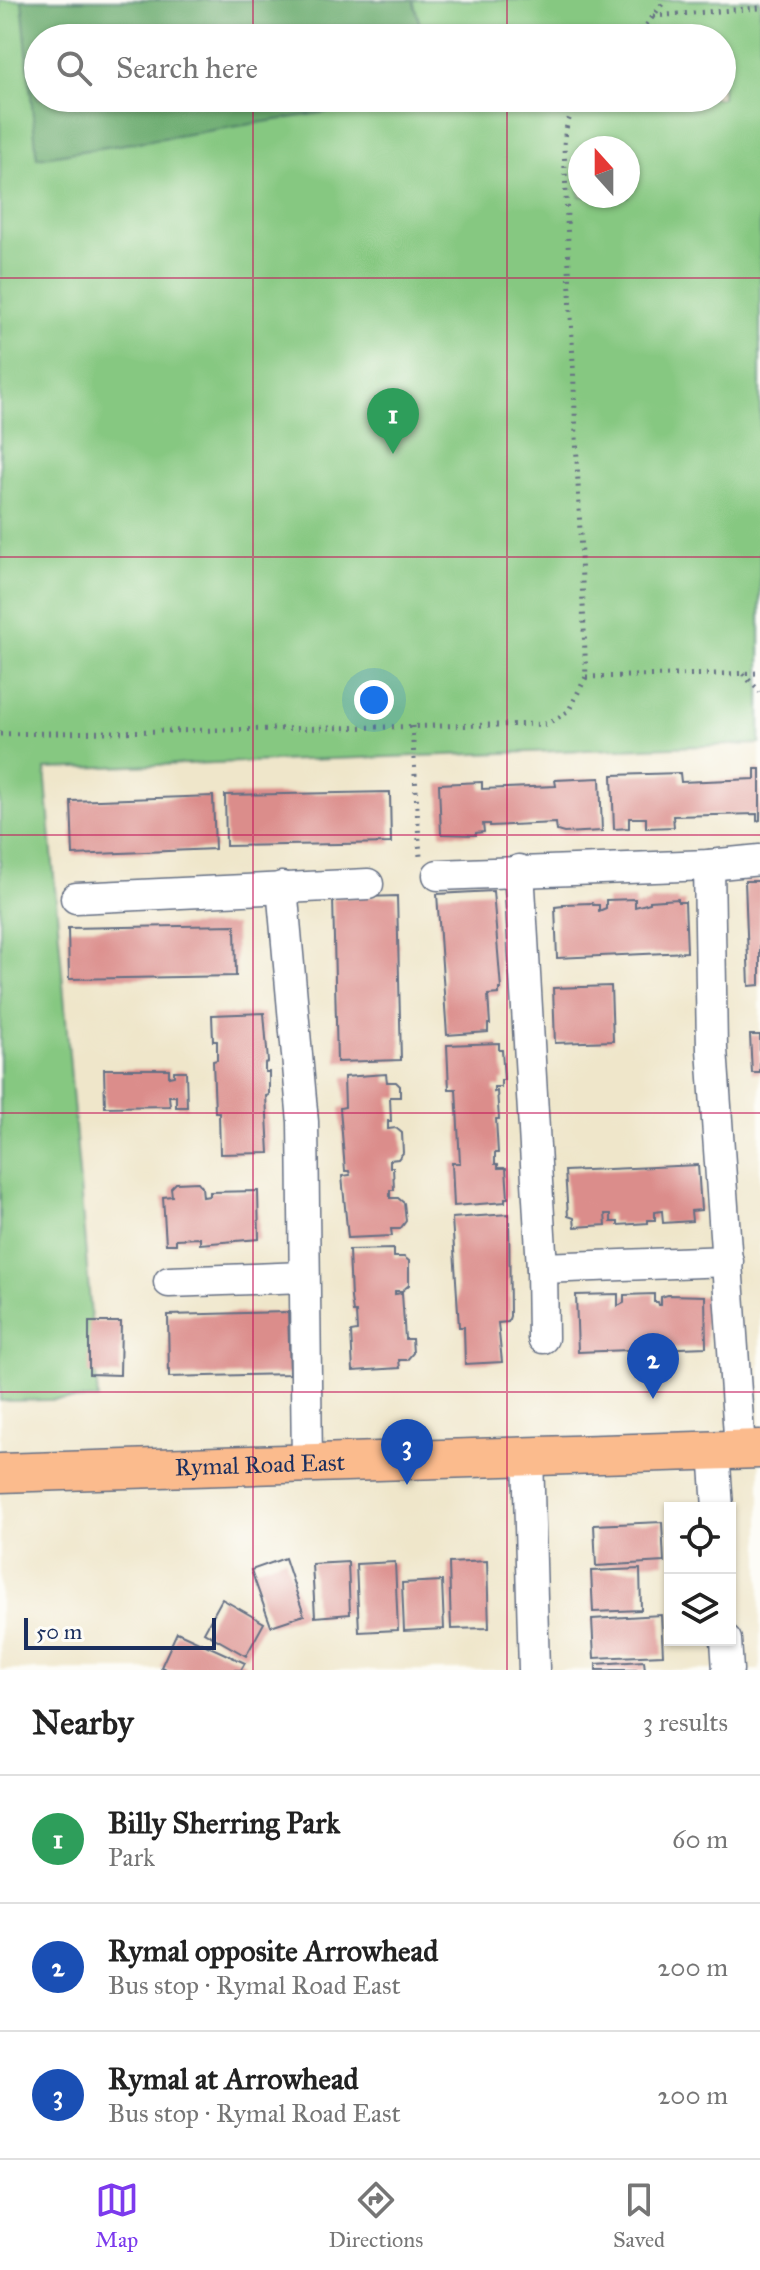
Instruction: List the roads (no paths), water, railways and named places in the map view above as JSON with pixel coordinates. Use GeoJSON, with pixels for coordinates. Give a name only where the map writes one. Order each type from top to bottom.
{"type":"FeatureCollection","features":[{"type":"Feature","properties":{"kind":"main road","name":"Rymal Road East"},"geometry":{"type":"LineString","coordinates":[[0,1473],[738,1449]]}},
{"type":"Feature","properties":{"kind":"street"},"geometry":{"type":"LineString","coordinates":[[438,875],[709,865],[760,860]]}},
{"type":"Feature","properties":{"kind":"street"},"geometry":{"type":"LineString","coordinates":[[709,865],[712,1049],[738,1449],[720,1502]]}},
{"type":"Feature","properties":{"kind":"street"},"geometry":{"type":"LineString","coordinates":[[519,870],[542,1268],[543,1338]]}},
{"type":"Feature","properties":{"kind":"street"},"geometry":{"type":"LineString","coordinates":[[76,898],[368,884]]}},
{"type":"Feature","properties":{"kind":"street"},"geometry":{"type":"LineString","coordinates":[[282,887],[303,1122],[307,1465]]}},
{"type":"Feature","properties":{"kind":"street"},"geometry":{"type":"LineString","coordinates":[[542,1268],[728,1261]]}},
{"type":"Feature","properties":{"kind":"street"},"geometry":{"type":"LineString","coordinates":[[169,1282],[304,1277]]}},
{"type":"Feature","properties":{"kind":"street"},"geometry":{"type":"LineString","coordinates":[[528,1455],[534,1670]]}},
{"type":"Feature","properties":{"kind":"street"},"geometry":{"type":"LineString","coordinates":[[726,1646],[728,1670]]}},
{"type":"Feature","properties":{"kind":"place","name":"Billy Sherring Park"},"geometry":{"type":"Point","coordinates":[393,454]}},
{"type":"Feature","properties":{"kind":"place","name":"Rymal opposite Arrowhead"},"geometry":{"type":"Point","coordinates":[653,1399]}},
{"type":"Feature","properties":{"kind":"place","name":"Rymal at Arrowhead"},"geometry":{"type":"Point","coordinates":[407,1485]}}]}
